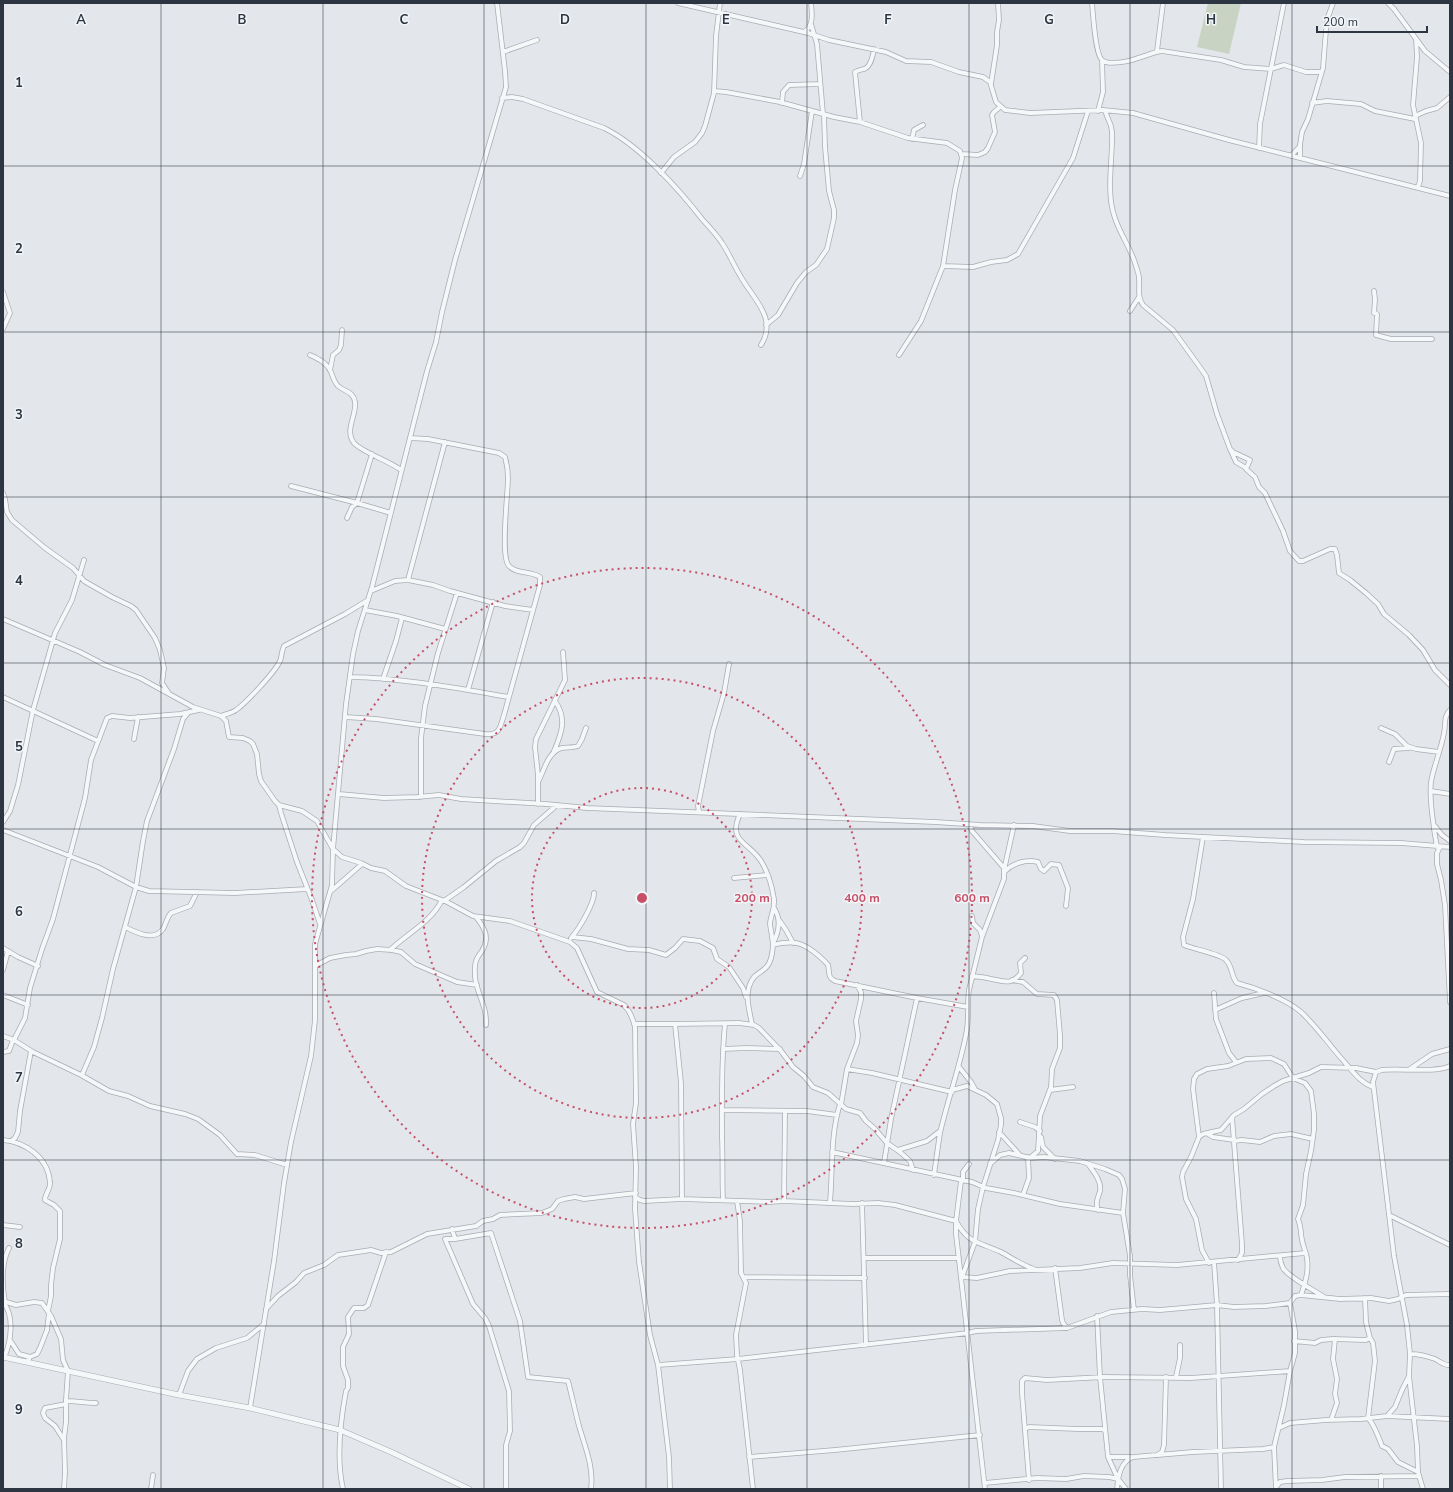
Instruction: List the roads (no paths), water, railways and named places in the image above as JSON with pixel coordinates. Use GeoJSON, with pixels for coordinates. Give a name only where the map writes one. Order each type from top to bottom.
{"type":"FeatureCollection","features":[{"type":"Feature","properties":{"kind":"street"},"geometry":{"type":"LineString","coordinates":[[250,1408],[274,1260],[287,1165],[296,1118],[311,1056],[315,1020],[314,944],[330,892],[345,718],[358,631],[371,591],[427,371],[436,342],[455,260],[487,155],[506,83],[497,3]]}},
{"type":"Feature","properties":{"kind":"street"},"geometry":{"type":"LineString","coordinates":[[678,3],[690,4],[719,13],[814,34],[829,40],[886,52],[906,61],[931,62],[959,72],[983,77],[989,80],[996,102],[1000,107],[1010,111],[1030,113],[1105,110],[1133,113],[1259,148],[1450,196]]}},
{"type":"Feature","properties":{"kind":"street"},"geometry":{"type":"LineString","coordinates":[[661,173],[674,157],[695,142],[702,134],[714,91],[716,36],[720,3]]}},
{"type":"Feature","properties":{"kind":"street"},"geometry":{"type":"LineString","coordinates":[[766,325],[778,315],[797,283],[806,272],[816,264],[827,249],[834,218],[834,210],[829,191],[824,115],[817,44],[811,24],[812,3]]}},
{"type":"Feature","properties":{"kind":"street"},"geometry":{"type":"LineString","coordinates":[[991,84],[997,45],[996,32],[999,20],[998,3]]}},
{"type":"Feature","properties":{"kind":"street"},"geometry":{"type":"LineString","coordinates":[[1092,3],[1094,29],[1099,55],[1102,60],[1104,92],[1098,111]]}},
{"type":"Feature","properties":{"kind":"street"},"geometry":{"type":"LineString","coordinates":[[1157,52],[1163,3]]}},
{"type":"Feature","properties":{"kind":"street"},"geometry":{"type":"LineString","coordinates":[[1259,148],[1260,124],[1284,3]]}},
{"type":"Feature","properties":{"kind":"street"},"geometry":{"type":"LineString","coordinates":[[1300,158],[1302,132],[1308,119],[1324,61],[1328,17],[1333,3]]}},
{"type":"Feature","properties":{"kind":"street"},"geometry":{"type":"LineString","coordinates":[[1388,3],[1430,56],[1450,72]]}},
{"type":"Feature","properties":{"kind":"street"},"geometry":{"type":"LineString","coordinates":[[804,32],[810,28],[811,24]]}},
{"type":"Feature","properties":{"kind":"street"},"geometry":{"type":"LineString","coordinates":[[1416,39],[1417,63],[1413,94],[1415,118],[1421,143],[1420,181],[1418,187]]}},
{"type":"Feature","properties":{"kind":"street"},"geometry":{"type":"LineString","coordinates":[[503,52],[537,40]]}},
{"type":"Feature","properties":{"kind":"street"},"geometry":{"type":"LineString","coordinates":[[860,122],[855,72],[869,66],[874,49]]}},
{"type":"Feature","properties":{"kind":"street"},"geometry":{"type":"LineString","coordinates":[[1102,60],[1107,63],[1128,61],[1157,52],[1221,60],[1244,67],[1271,69],[1284,65],[1306,72],[1321,72]]}},
{"type":"Feature","properties":{"kind":"street"},"geometry":{"type":"LineString","coordinates":[[782,103],[784,92],[789,85],[820,84]]}},
{"type":"Feature","properties":{"kind":"street"},"geometry":{"type":"LineString","coordinates":[[714,91],[782,103],[824,115],[860,122],[912,139],[947,143],[957,148],[962,154],[978,155],[988,148],[994,132],[992,115],[1000,107]]}},
{"type":"Feature","properties":{"kind":"street"},"geometry":{"type":"LineString","coordinates":[[1312,103],[1323,101],[1355,103],[1375,111],[1415,118],[1426,111],[1437,108],[1450,97]]}},
{"type":"Feature","properties":{"kind":"street"},"geometry":{"type":"LineString","coordinates":[[502,98],[517,98],[604,128],[612,132],[648,160],[683,194],[723,244],[742,280],[765,315],[765,338],[761,345]]}},
{"type":"Feature","properties":{"kind":"street"},"geometry":{"type":"LineString","coordinates":[[1105,110],[1112,132],[1112,208],[1124,240],[1131,250],[1135,261],[1139,277],[1139,297],[1143,305],[1173,330],[1206,376],[1217,414],[1236,462],[1246,468],[1255,477],[1259,487],[1265,492],[1283,532],[1288,548],[1294,556],[1299,561],[1305,561],[1330,548],[1335,549],[1339,573],[1366,593],[1378,604],[1384,614],[1409,635],[1423,650],[1435,670],[1450,685]]}},
{"type":"Feature","properties":{"kind":"street"},"geometry":{"type":"LineString","coordinates":[[800,176],[804,164],[812,111]]}},
{"type":"Feature","properties":{"kind":"street"},"geometry":{"type":"LineString","coordinates":[[943,266],[973,267],[991,262],[1007,260],[1018,254],[1073,158],[1088,111]]}},
{"type":"Feature","properties":{"kind":"street"},"geometry":{"type":"LineString","coordinates":[[912,139],[914,130],[923,125]]}},
{"type":"Feature","properties":{"kind":"street"},"geometry":{"type":"LineString","coordinates":[[1291,156],[1300,146]]}},
{"type":"Feature","properties":{"kind":"street"},"geometry":{"type":"LineString","coordinates":[[899,355],[921,321],[943,266],[954,190],[962,154]]}},
{"type":"Feature","properties":{"kind":"street"},"geometry":{"type":"LineString","coordinates":[[1374,291],[1374,313],[1377,314],[1376,335],[1391,339],[1432,339]]}},
{"type":"Feature","properties":{"kind":"street"},"geometry":{"type":"LineString","coordinates":[[3,292],[9,314],[3,329]]}},
{"type":"Feature","properties":{"kind":"street"},"geometry":{"type":"LineString","coordinates":[[1130,311],[1139,297]]}},
{"type":"Feature","properties":{"kind":"street"},"geometry":{"type":"LineString","coordinates":[[3,320],[9,314]]}},
{"type":"Feature","properties":{"kind":"street"},"geometry":{"type":"LineString","coordinates":[[330,371],[333,356],[339,350],[341,345],[342,330]]}},
{"type":"Feature","properties":{"kind":"street"},"geometry":{"type":"LineString","coordinates":[[310,355],[321,360],[330,371],[338,386],[352,394],[354,397],[355,412],[351,422],[350,431],[354,443],[402,470]]}},
{"type":"Feature","properties":{"kind":"street"},"geometry":{"type":"LineString","coordinates":[[345,718],[376,719],[493,735],[498,732],[540,585],[540,578],[537,575],[515,570],[510,567],[505,558],[508,466],[505,456],[499,453],[445,442],[410,438]]}},
{"type":"Feature","properties":{"kind":"street"},"geometry":{"type":"LineString","coordinates":[[408,580],[445,442]]}},
{"type":"Feature","properties":{"kind":"street"},"geometry":{"type":"LineString","coordinates":[[1231,450],[1249,460],[1246,468]]}},
{"type":"Feature","properties":{"kind":"street"},"geometry":{"type":"LineString","coordinates":[[347,518],[356,503],[372,454]]}},
{"type":"Feature","properties":{"kind":"street"},"geometry":{"type":"LineString","coordinates":[[290,486],[391,513]]}},
{"type":"Feature","properties":{"kind":"street"},"geometry":{"type":"LineString","coordinates":[[3,493],[7,512],[12,520],[45,548],[74,568],[84,581],[131,606],[146,623],[155,638],[163,661],[163,687],[171,696]]}},
{"type":"Feature","properties":{"kind":"street"},"geometry":{"type":"LineString","coordinates":[[3,822],[10,811],[18,785],[33,710],[55,633],[72,600],[84,560]]}},
{"type":"Feature","properties":{"kind":"street"},"geometry":{"type":"LineString","coordinates":[[371,591],[396,581],[408,580],[433,585],[457,593],[518,608],[533,610]]}},
{"type":"Feature","properties":{"kind":"street"},"geometry":{"type":"LineString","coordinates":[[421,797],[421,738],[430,685],[445,629],[457,593]]}},
{"type":"Feature","properties":{"kind":"street"},"geometry":{"type":"LineString","coordinates":[[221,716],[235,711],[274,670],[280,660],[280,654],[284,646],[345,614],[368,600]]}},
{"type":"Feature","properties":{"kind":"street"},"geometry":{"type":"LineString","coordinates":[[468,690],[493,602]]}},
{"type":"Feature","properties":{"kind":"street"},"geometry":{"type":"LineString","coordinates":[[365,610],[445,629]]}},
{"type":"Feature","properties":{"kind":"street"},"geometry":{"type":"LineString","coordinates":[[384,679],[402,618]]}},
{"type":"Feature","properties":{"kind":"street"},"geometry":{"type":"LineString","coordinates":[[3,619],[53,642],[80,652],[105,665],[140,678],[171,696],[200,710],[221,716],[226,721],[229,737],[243,738],[250,741],[253,744],[257,754],[257,768],[261,781],[279,805],[296,862],[320,925]]}},
{"type":"Feature","properties":{"kind":"street"},"geometry":{"type":"LineString","coordinates":[[538,804],[535,747],[536,739],[565,680],[563,652]]}},
{"type":"Feature","properties":{"kind":"street"},"geometry":{"type":"LineString","coordinates":[[699,812],[698,806],[713,731],[724,693],[729,664]]}},
{"type":"Feature","properties":{"kind":"street"},"geometry":{"type":"LineString","coordinates":[[350,677],[384,679],[508,697]]}},
{"type":"Feature","properties":{"kind":"street"},"geometry":{"type":"LineString","coordinates":[[3,697],[98,741]]}},
{"type":"Feature","properties":{"kind":"street"},"geometry":{"type":"LineString","coordinates":[[538,782],[559,740],[562,724],[560,709],[555,701]]}},
{"type":"Feature","properties":{"kind":"street"},"geometry":{"type":"LineString","coordinates":[[3,1052],[9,1051],[25,1018],[30,988],[53,919],[85,798],[90,760],[109,717],[126,718],[200,710]]}},
{"type":"Feature","properties":{"kind":"street"},"geometry":{"type":"LineString","coordinates":[[1450,710],[1445,718],[1444,733],[1431,783],[1434,825],[1439,847],[1437,853],[1437,864],[1441,880],[1449,935],[1450,1002]]}},
{"type":"Feature","properties":{"kind":"street"},"geometry":{"type":"LineString","coordinates":[[82,1075],[94,1047],[136,887],[147,821],[174,749],[183,719],[189,712]]}},
{"type":"Feature","properties":{"kind":"street"},"geometry":{"type":"LineString","coordinates":[[134,739],[138,717]]}},
{"type":"Feature","properties":{"kind":"street"},"geometry":{"type":"LineString","coordinates":[[554,751],[562,748],[578,746],[586,728]]}},
{"type":"Feature","properties":{"kind":"street"},"geometry":{"type":"LineString","coordinates":[[1381,728],[1395,734],[1407,746],[1412,748]]}},
{"type":"Feature","properties":{"kind":"street"},"geometry":{"type":"LineString","coordinates":[[1389,762],[1394,749],[1412,748],[1438,752]]}},
{"type":"Feature","properties":{"kind":"street"},"geometry":{"type":"LineString","coordinates":[[1431,791],[1450,794]]}},
{"type":"Feature","properties":{"kind":"street"},"geometry":{"type":"LineString","coordinates":[[339,794],[363,797],[421,797],[439,795],[475,800],[587,808],[1014,825],[1070,831],[1112,831],[1304,842],[1383,842],[1450,847]]}},
{"type":"Feature","properties":{"kind":"street"},"geometry":{"type":"LineString","coordinates":[[279,805],[302,811],[317,820],[333,849],[342,856],[371,868],[385,871],[412,889],[443,900],[476,917],[510,921],[568,941],[577,948],[595,991],[624,1005],[630,1012],[634,1024],[636,1103],[633,1124],[640,1271],[650,1336],[658,1365],[669,1457],[670,1489]]}},
{"type":"Feature","properties":{"kind":"street"},"geometry":{"type":"LineString","coordinates":[[390,950],[431,916],[443,900],[464,887],[493,864],[520,847],[534,825],[557,805]]}},
{"type":"Feature","properties":{"kind":"street"},"geometry":{"type":"LineString","coordinates":[[740,814],[735,826],[735,832],[761,861],[768,875],[774,899],[774,908],[770,926],[773,944]]}},
{"type":"Feature","properties":{"kind":"street"},"geometry":{"type":"LineString","coordinates":[[969,824],[972,831],[1004,870]]}},
{"type":"Feature","properties":{"kind":"street"},"geometry":{"type":"LineString","coordinates":[[934,1175],[941,1131],[959,1067],[967,1030],[968,997],[972,976],[982,937],[1004,879],[1004,870],[1014,825]]}},
{"type":"Feature","properties":{"kind":"street"},"geometry":{"type":"LineString","coordinates":[[1434,825],[1442,835],[1450,841]]}},
{"type":"Feature","properties":{"kind":"street"},"geometry":{"type":"LineString","coordinates":[[3,830],[119,877],[136,887],[154,892],[175,891],[234,893],[307,889]]}},
{"type":"Feature","properties":{"kind":"street"},"geometry":{"type":"LineString","coordinates":[[1203,837],[1193,899],[1182,943],[1188,947],[1225,958],[1232,968],[1235,981],[1284,1001],[1296,1008],[1310,1021],[1350,1068],[1366,1084],[1373,1087]]}},
{"type":"Feature","properties":{"kind":"street"},"geometry":{"type":"LineString","coordinates":[[1004,870],[1012,865],[1025,862],[1038,862],[1043,870],[1051,864],[1059,865],[1068,888],[1066,906]]}},
{"type":"Feature","properties":{"kind":"street"},"geometry":{"type":"LineString","coordinates":[[330,892],[362,864]]}},
{"type":"Feature","properties":{"kind":"street"},"geometry":{"type":"LineString","coordinates":[[734,878],[768,875]]}},
{"type":"Feature","properties":{"kind":"street"},"geometry":{"type":"LineString","coordinates":[[125,927],[143,935],[155,935],[162,931],[172,913],[190,906],[197,892]]}},
{"type":"Feature","properties":{"kind":"street"},"geometry":{"type":"LineString","coordinates":[[568,941],[578,930],[591,907],[594,893]]}},
{"type":"Feature","properties":{"kind":"street"},"geometry":{"type":"LineString","coordinates":[[747,999],[753,979],[769,963],[773,944],[778,932],[778,920],[774,908]]}},
{"type":"Feature","properties":{"kind":"street"},"geometry":{"type":"LineString","coordinates":[[972,916],[973,923],[980,930],[982,937]]}},
{"type":"Feature","properties":{"kind":"street"},"geometry":{"type":"LineString","coordinates":[[476,917],[484,928],[486,940],[486,945],[475,962],[477,985],[486,1010],[486,1025]]}},
{"type":"Feature","properties":{"kind":"street"},"geometry":{"type":"LineString","coordinates":[[778,920],[786,930],[793,943]]}},
{"type":"Feature","properties":{"kind":"street"},"geometry":{"type":"LineString","coordinates":[[572,937],[591,939],[628,949],[649,950],[666,955],[683,939],[700,941],[713,948],[717,959],[729,967],[743,988],[747,999],[752,1024]]}},
{"type":"Feature","properties":{"kind":"street"},"geometry":{"type":"LineString","coordinates":[[773,944],[804,944],[811,948],[828,965],[830,979],[917,998],[968,1007]]}},
{"type":"Feature","properties":{"kind":"street"},"geometry":{"type":"LineString","coordinates":[[3,948],[38,966]]}},
{"type":"Feature","properties":{"kind":"street"},"geometry":{"type":"LineString","coordinates":[[315,966],[326,960],[343,955],[356,954],[370,950],[390,950],[401,952],[415,964],[457,982],[477,985]]}},
{"type":"Feature","properties":{"kind":"street"},"geometry":{"type":"LineString","coordinates":[[3,970],[8,951]]}},
{"type":"Feature","properties":{"kind":"street"},"geometry":{"type":"LineString","coordinates":[[1012,980],[1021,973],[1020,963],[1025,958]]}},
{"type":"Feature","properties":{"kind":"street"},"geometry":{"type":"LineString","coordinates":[[972,976],[1003,982],[1012,980],[1024,982],[1037,994],[1054,995],[1056,998],[1060,1025],[1060,1048],[1052,1068],[1052,1084],[1040,1116],[1038,1151],[1029,1157]]}},
{"type":"Feature","properties":{"kind":"street"},"geometry":{"type":"LineString","coordinates":[[830,1202],[832,1152],[837,1115],[847,1069],[857,1043],[858,1035],[856,1021],[861,992],[857,985]]}},
{"type":"Feature","properties":{"kind":"street"},"geometry":{"type":"LineString","coordinates":[[1214,993],[1216,1019],[1229,1053],[1236,1062]]}},
{"type":"Feature","properties":{"kind":"street"},"geometry":{"type":"LineString","coordinates":[[1215,1010],[1242,998],[1264,993]]}},
{"type":"Feature","properties":{"kind":"street"},"geometry":{"type":"LineString","coordinates":[[3,995],[28,1005]]}},
{"type":"Feature","properties":{"kind":"street"},"geometry":{"type":"LineString","coordinates":[[884,1163],[917,998]]}},
{"type":"Feature","properties":{"kind":"street"},"geometry":{"type":"LineString","coordinates":[[634,1024],[752,1024],[759,1028],[780,1049],[793,1067],[813,1086],[828,1093],[846,1108],[860,1113],[887,1143],[898,1150],[910,1161],[913,1170]]}},
{"type":"Feature","properties":{"kind":"street"},"geometry":{"type":"LineString","coordinates":[[675,1024],[681,1083],[682,1199]]}},
{"type":"Feature","properties":{"kind":"street"},"geometry":{"type":"LineString","coordinates":[[723,1200],[721,1078],[726,1024]]}},
{"type":"Feature","properties":{"kind":"street"},"geometry":{"type":"LineString","coordinates":[[3,1036],[14,1040],[31,1051],[82,1075],[109,1092],[128,1096],[150,1106],[198,1118],[224,1138],[237,1154],[254,1155],[287,1165]]}},
{"type":"Feature","properties":{"kind":"street"},"geometry":{"type":"LineString","coordinates":[[723,1050],[746,1048],[780,1049]]}},
{"type":"Feature","properties":{"kind":"street"},"geometry":{"type":"LineString","coordinates":[[1410,1069],[1432,1054],[1450,1049]]}},
{"type":"Feature","properties":{"kind":"street"},"geometry":{"type":"LineString","coordinates":[[11,1141],[15,1138],[18,1132],[20,1111],[31,1051]]}},
{"type":"Feature","properties":{"kind":"street"},"geometry":{"type":"LineString","coordinates":[[1209,1262],[1202,1253],[1199,1227],[1195,1215],[1186,1199],[1182,1177],[1199,1137],[1193,1089],[1194,1079],[1201,1071],[1228,1066],[1246,1059],[1275,1059],[1284,1064],[1293,1078],[1305,1083],[1311,1091],[1314,1114],[1313,1139],[1306,1174],[1303,1205],[1298,1219],[1301,1226],[1301,1239],[1305,1253],[1307,1276],[1301,1295]]}},
{"type":"Feature","properties":{"kind":"street"},"geometry":{"type":"LineString","coordinates":[[1199,1137],[1221,1130],[1232,1117],[1283,1081],[1309,1073],[1321,1066],[1376,1072],[1392,1069],[1443,1068],[1450,1066]]}},
{"type":"Feature","properties":{"kind":"street"},"geometry":{"type":"LineString","coordinates":[[959,1067],[975,1089]]}},
{"type":"Feature","properties":{"kind":"street"},"geometry":{"type":"LineString","coordinates":[[847,1069],[872,1072],[952,1091],[964,1086],[975,1089],[986,1095],[999,1107],[1001,1125],[983,1187],[978,1209],[974,1242],[962,1277]]}},
{"type":"Feature","properties":{"kind":"street"},"geometry":{"type":"LineString","coordinates":[[1376,1072],[1373,1087],[1394,1256],[1407,1325],[1410,1354],[1409,1376],[1413,1418],[1419,1474],[1424,1489]]}},
{"type":"Feature","properties":{"kind":"street"},"geometry":{"type":"LineString","coordinates":[[1050,1090],[1073,1087]]}},
{"type":"Feature","properties":{"kind":"street"},"geometry":{"type":"LineString","coordinates":[[722,1110],[785,1111],[837,1115]]}},
{"type":"Feature","properties":{"kind":"street"},"geometry":{"type":"LineString","coordinates":[[784,1201],[785,1111]]}},
{"type":"Feature","properties":{"kind":"street"},"geometry":{"type":"LineString","coordinates":[[1232,1117],[1242,1244],[1242,1253],[1238,1260]]}},
{"type":"Feature","properties":{"kind":"street"},"geometry":{"type":"LineString","coordinates":[[1020,1122],[1035,1127],[1040,1132],[1044,1147],[1055,1159]]}},
{"type":"Feature","properties":{"kind":"street"},"geometry":{"type":"LineString","coordinates":[[898,1150],[927,1141],[941,1131]]}},
{"type":"Feature","properties":{"kind":"street"},"geometry":{"type":"LineString","coordinates":[[999,1132],[1020,1155]]}},
{"type":"Feature","properties":{"kind":"street"},"geometry":{"type":"LineString","coordinates":[[1208,1134],[1213,1137],[1260,1142],[1277,1135],[1292,1134],[1313,1139]]}},
{"type":"Feature","properties":{"kind":"street"},"geometry":{"type":"LineString","coordinates":[[3,1140],[22,1144],[42,1159],[50,1182],[45,1200],[60,1211],[59,1243],[53,1268],[47,1330],[37,1354],[29,1360]]}},
{"type":"Feature","properties":{"kind":"street"},"geometry":{"type":"LineString","coordinates":[[832,1152],[978,1184],[983,1187],[1060,1204],[1123,1213]]}},
{"type":"Feature","properties":{"kind":"street"},"geometry":{"type":"LineString","coordinates":[[990,1165],[1000,1155],[1005,1153],[1029,1157],[1074,1160],[1118,1175],[1122,1179],[1125,1189],[1123,1213],[1128,1237],[1134,1310]]}},
{"type":"Feature","properties":{"kind":"street"},"geometry":{"type":"LineString","coordinates":[[1023,1195],[1029,1178],[1029,1157]]}},
{"type":"Feature","properties":{"kind":"street"},"geometry":{"type":"LineString","coordinates":[[969,1164],[964,1172],[956,1221],[985,1489]]}},
{"type":"Feature","properties":{"kind":"street"},"geometry":{"type":"LineString","coordinates":[[1088,1164],[1099,1183],[1100,1190],[1097,1204],[1098,1210]]}},
{"type":"Feature","properties":{"kind":"street"},"geometry":{"type":"LineString","coordinates":[[636,1195],[640,1200],[644,1201],[682,1199],[878,1203],[895,1205],[956,1221],[961,1231],[974,1242],[1000,1252],[1023,1266],[1036,1270]]}},
{"type":"Feature","properties":{"kind":"street"},"geometry":{"type":"LineString","coordinates":[[266,1309],[304,1273],[324,1265],[338,1255],[371,1250],[386,1252],[395,1250],[420,1236],[439,1231],[477,1226],[483,1221],[493,1219],[502,1214],[542,1213],[552,1209],[558,1201],[564,1199],[575,1197],[584,1199],[636,1195]]}},
{"type":"Feature","properties":{"kind":"street"},"geometry":{"type":"LineString","coordinates":[[737,1201],[740,1221],[741,1273],[746,1283],[746,1287],[736,1335],[753,1489]]}},
{"type":"Feature","properties":{"kind":"street"},"geometry":{"type":"LineString","coordinates":[[862,1203],[866,1345]]}},
{"type":"Feature","properties":{"kind":"street"},"geometry":{"type":"LineString","coordinates":[[1389,1215],[1450,1245]]}},
{"type":"Feature","properties":{"kind":"street"},"geometry":{"type":"LineString","coordinates":[[3,1225],[20,1226]]}},
{"type":"Feature","properties":{"kind":"street"},"geometry":{"type":"LineString","coordinates":[[452,1229],[455,1239]]}},
{"type":"Feature","properties":{"kind":"street"},"geometry":{"type":"LineString","coordinates":[[439,1231],[445,1240],[473,1304],[490,1326],[507,1384],[510,1431],[506,1445],[506,1489]]}},
{"type":"Feature","properties":{"kind":"street"},"geometry":{"type":"LineString","coordinates":[[445,1240],[491,1233],[520,1321],[528,1377],[568,1381],[591,1466],[591,1489]]}},
{"type":"Feature","properties":{"kind":"street"},"geometry":{"type":"LineString","coordinates":[[9,1248],[5,1258],[3,1279],[4,1302],[10,1321],[10,1340],[4,1357],[29,1360],[68,1371],[179,1395],[250,1408],[340,1430],[391,1452],[469,1489]]}},
{"type":"Feature","properties":{"kind":"street"},"geometry":{"type":"LineString","coordinates":[[343,1489],[340,1478],[340,1430],[346,1391],[348,1388],[348,1380],[343,1366],[343,1347],[349,1334],[348,1317],[354,1308],[364,1308],[368,1305],[386,1252]]}},
{"type":"Feature","properties":{"kind":"street"},"geometry":{"type":"LineString","coordinates":[[962,1277],[977,1278],[1010,1271],[1080,1268],[1113,1263],[1177,1265],[1305,1253]]}},
{"type":"Feature","properties":{"kind":"street"},"geometry":{"type":"LineString","coordinates":[[1280,1256],[1284,1270],[1304,1285],[1313,1289],[1324,1297]]}},
{"type":"Feature","properties":{"kind":"street"},"geometry":{"type":"LineString","coordinates":[[864,1258],[959,1258]]}},
{"type":"Feature","properties":{"kind":"street"},"geometry":{"type":"LineString","coordinates":[[1214,1262],[1217,1305],[1221,1489]]}},
{"type":"Feature","properties":{"kind":"street"},"geometry":{"type":"LineString","coordinates":[[1055,1268],[1062,1320],[1067,1328]]}},
{"type":"Feature","properties":{"kind":"street"},"geometry":{"type":"LineString","coordinates":[[743,1277],[865,1278]]}},
{"type":"Feature","properties":{"kind":"street"},"geometry":{"type":"LineString","coordinates":[[1276,1487],[1274,1447],[1295,1353],[1295,1331],[1290,1303],[1295,1296],[1301,1295],[1345,1299],[1365,1298],[1389,1301],[1406,1295],[1450,1294]]}},
{"type":"Feature","properties":{"kind":"street"},"geometry":{"type":"LineString","coordinates":[[1365,1298],[1365,1317],[1370,1338],[1373,1343],[1375,1368],[1368,1418]]}},
{"type":"Feature","properties":{"kind":"street"},"geometry":{"type":"LineString","coordinates":[[4,1302],[20,1305],[39,1302],[42,1303],[49,1312],[61,1338],[63,1360],[68,1371],[64,1440],[64,1489]]}},
{"type":"Feature","properties":{"kind":"street"},"geometry":{"type":"LineString","coordinates":[[658,1365],[738,1359],[976,1331],[1067,1328],[1111,1312],[1160,1310],[1217,1305],[1234,1307],[1265,1306],[1290,1303]]}},
{"type":"Feature","properties":{"kind":"street"},"geometry":{"type":"LineString","coordinates":[[1098,1316],[1100,1377],[1108,1457],[1118,1480],[1126,1489]]}},
{"type":"Feature","properties":{"kind":"street"},"geometry":{"type":"LineString","coordinates":[[179,1395],[188,1371],[197,1359],[216,1348],[247,1338],[264,1324]]}},
{"type":"Feature","properties":{"kind":"street"},"geometry":{"type":"LineString","coordinates":[[1294,1341],[1315,1343],[1322,1340],[1366,1340],[1370,1338]]}},
{"type":"Feature","properties":{"kind":"street"},"geometry":{"type":"LineString","coordinates":[[1331,1420],[1337,1403],[1335,1394],[1337,1379],[1333,1359],[1335,1339]]}},
{"type":"Feature","properties":{"kind":"street"},"geometry":{"type":"LineString","coordinates":[[10,1340],[19,1354],[29,1360]]}},
{"type":"Feature","properties":{"kind":"street"},"geometry":{"type":"LineString","coordinates":[[1176,1378],[1180,1358],[1180,1345]]}},
{"type":"Feature","properties":{"kind":"street"},"geometry":{"type":"LineString","coordinates":[[1410,1354],[1424,1356],[1446,1365],[1450,1365]]}},
{"type":"Feature","properties":{"kind":"street"},"geometry":{"type":"LineString","coordinates":[[1028,1480],[1022,1397],[1023,1379],[1028,1377],[1047,1380],[1100,1377],[1176,1378],[1290,1371]]}},
{"type":"Feature","properties":{"kind":"street"},"geometry":{"type":"LineString","coordinates":[[1387,1416],[1395,1406],[1409,1376]]}},
{"type":"Feature","properties":{"kind":"street"},"geometry":{"type":"LineString","coordinates":[[1157,1455],[1162,1452],[1164,1445],[1166,1377]]}},
{"type":"Feature","properties":{"kind":"street"},"geometry":{"type":"LineString","coordinates":[[64,1440],[54,1426],[45,1418],[43,1413],[45,1408],[79,1401],[84,1404],[96,1403]]}},
{"type":"Feature","properties":{"kind":"street"},"geometry":{"type":"LineString","coordinates":[[1279,1428],[1290,1423],[1387,1416],[1450,1419]]}},
{"type":"Feature","properties":{"kind":"street"},"geometry":{"type":"LineString","coordinates":[[1368,1418],[1374,1424],[1375,1431],[1382,1446],[1388,1449],[1396,1460],[1419,1474]]}},
{"type":"Feature","properties":{"kind":"street"},"geometry":{"type":"LineString","coordinates":[[1025,1429],[1029,1426],[1078,1429],[1101,1428],[1105,1430]]}},
{"type":"Feature","properties":{"kind":"street"},"geometry":{"type":"LineString","coordinates":[[749,1457],[835,1450],[980,1434]]}},
{"type":"Feature","properties":{"kind":"street"},"geometry":{"type":"LineString","coordinates":[[1164,1445],[1167,1451],[1174,1455]]}},
{"type":"Feature","properties":{"kind":"street"},"geometry":{"type":"LineString","coordinates":[[1108,1457],[1133,1458],[1193,1452],[1221,1452],[1274,1447]]}},
{"type":"Feature","properties":{"kind":"street"},"geometry":{"type":"LineString","coordinates":[[1117,1489],[1118,1480],[1125,1462],[1133,1458]]}},
{"type":"Feature","properties":{"kind":"street"},"geometry":{"type":"LineString","coordinates":[[1276,1487],[1280,1482],[1287,1480],[1322,1480],[1345,1477],[1419,1474]]}},
{"type":"Feature","properties":{"kind":"street"},"geometry":{"type":"LineString","coordinates":[[151,1489],[153,1475]]}},
{"type":"Feature","properties":{"kind":"street"},"geometry":{"type":"LineString","coordinates":[[985,1483],[1046,1478],[1066,1479],[1084,1476],[1109,1477],[1118,1480]]}},
{"type":"Feature","properties":{"kind":"street"},"geometry":{"type":"LineString","coordinates":[[1381,1476],[1381,1489]]}}]}
